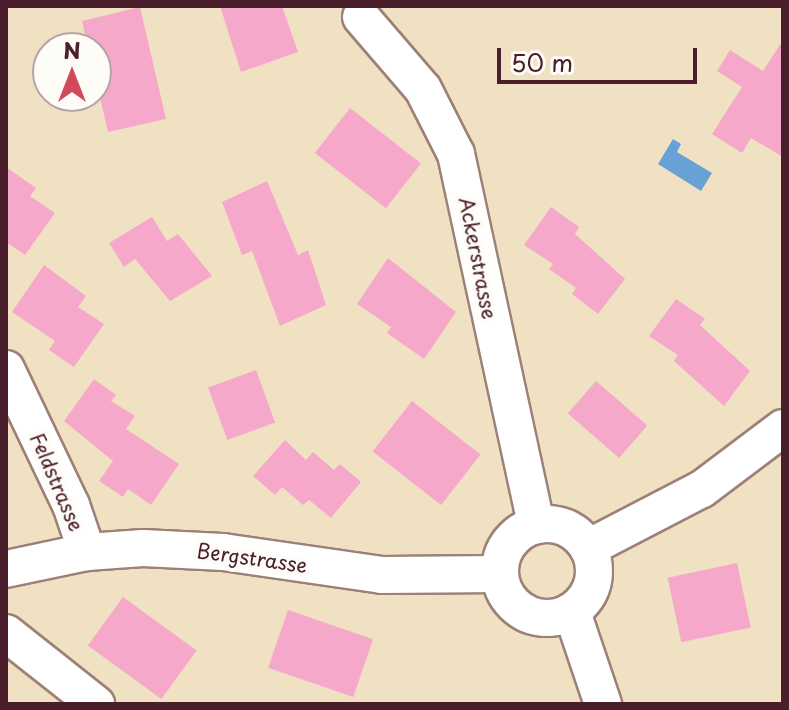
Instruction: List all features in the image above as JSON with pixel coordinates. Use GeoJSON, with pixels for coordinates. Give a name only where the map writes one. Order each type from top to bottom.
{"type":"FeatureCollection","features":[{"type":"Feature","properties":{"kind":"street","name":"Ackerstrasse"},"geometry":{"type":"LineString","coordinates":[[361,17],[423,89],[456,154],[536,525]]}},
{"type":"Feature","properties":{"kind":"street","name":"Feldstrasse"},"geometry":{"type":"LineString","coordinates":[[6,369],[71,505],[87,552]]}},
{"type":"Feature","properties":{"kind":"street"},"geometry":{"type":"LineString","coordinates":[[588,548],[702,489],[783,428]]}},
{"type":"Feature","properties":{"kind":"street"},"geometry":{"type":"LineString","coordinates":[[536,525],[565,528],[588,548],[594,576],[590,590],[572,612],[556,618],[525,613],[512,604],[500,574],[505,549],[536,525]]}},
{"type":"Feature","properties":{"kind":"street","name":"Bergstrasse"},"geometry":{"type":"LineString","coordinates":[[6,569],[87,552],[183,549],[382,575],[500,574]]}},
{"type":"Feature","properties":{"kind":"street"},"geometry":{"type":"LineString","coordinates":[[572,612],[603,704]]}},
{"type":"Feature","properties":{"kind":"street"},"geometry":{"type":"LineString","coordinates":[[6,633],[96,704]]}},
{"type":"Feature","properties":{"kind":"water"},"geometry":{"type":"Polygon","coordinates":[[[673,139],[681,144],[677,152],[712,173],[701,191],[658,164],[673,139]]]}},
{"type":"Feature","properties":{"kind":"building"},"geometry":{"type":"Polygon","coordinates":[[[220,6],[282,6],[298,52],[241,72],[220,6]]]}},
{"type":"Feature","properties":{"kind":"building"},"geometry":{"type":"Polygon","coordinates":[[[140,7],[166,119],[108,132],[103,112],[112,112],[112,32],[84,32],[82,21],[140,7]]]}},
{"type":"Feature","properties":{"kind":"building"},"geometry":{"type":"Polygon","coordinates":[[[783,40],[783,157],[751,138],[742,153],[712,134],[742,87],[717,71],[730,50],[763,71],[783,40]]]}},
{"type":"Feature","properties":{"kind":"building"},"geometry":{"type":"Polygon","coordinates":[[[350,108],[421,163],[386,208],[315,153],[350,108]]]}},
{"type":"Feature","properties":{"kind":"building"},"geometry":{"type":"Polygon","coordinates":[[[6,167],[36,188],[30,196],[55,213],[25,255],[6,242],[6,167]]]}},
{"type":"Feature","properties":{"kind":"building"},"geometry":{"type":"Polygon","coordinates":[[[267,181],[298,255],[308,250],[326,305],[280,326],[252,251],[242,255],[222,202],[267,181]]]}},
{"type":"Feature","properties":{"kind":"building"},"geometry":{"type":"Polygon","coordinates":[[[551,207],[579,227],[575,234],[625,279],[598,314],[572,294],[576,288],[549,269],[553,264],[524,245],[551,207]]]}},
{"type":"Feature","properties":{"kind":"building"},"geometry":{"type":"Polygon","coordinates":[[[152,217],[167,241],[178,234],[212,276],[170,301],[135,259],[124,267],[109,243],[152,217]]]}},
{"type":"Feature","properties":{"kind":"building"},"geometry":{"type":"Polygon","coordinates":[[[388,258],[456,312],[424,359],[387,333],[391,327],[357,304],[388,258]]]}},
{"type":"Feature","properties":{"kind":"building"},"geometry":{"type":"Polygon","coordinates":[[[44,265],[86,296],[78,307],[104,324],[74,367],[49,350],[55,341],[12,312],[44,265]]]}},
{"type":"Feature","properties":{"kind":"building"},"geometry":{"type":"Polygon","coordinates":[[[676,299],[705,319],[700,325],[750,371],[724,406],[674,361],[678,355],[649,336],[676,299]]]}},
{"type":"Feature","properties":{"kind":"building"},"geometry":{"type":"Polygon","coordinates":[[[256,370],[275,423],[227,440],[208,387],[256,370]]]}},
{"type":"Feature","properties":{"kind":"building"},"geometry":{"type":"Polygon","coordinates":[[[94,379],[116,395],[111,401],[135,416],[126,429],[179,464],[151,505],[128,489],[123,497],[99,481],[113,461],[64,421],[94,379]]]}},
{"type":"Feature","properties":{"kind":"building"},"geometry":{"type":"Polygon","coordinates":[[[596,381],[647,426],[619,458],[568,413],[596,381]]]}},
{"type":"Feature","properties":{"kind":"building"},"geometry":{"type":"Polygon","coordinates":[[[412,401],[481,455],[441,505],[373,451],[412,401]]]}},
{"type":"Feature","properties":{"kind":"building"},"geometry":{"type":"Polygon","coordinates":[[[285,440],[306,460],[313,452],[334,470],[340,464],[361,482],[331,518],[309,500],[303,505],[282,487],[275,495],[253,476],[285,440]]]}},
{"type":"Feature","properties":{"kind":"building"},"geometry":{"type":"Polygon","coordinates":[[[737,563],[751,628],[681,642],[668,578],[737,563]]]}},
{"type":"Feature","properties":{"kind":"building"},"geometry":{"type":"Polygon","coordinates":[[[123,597],[197,650],[161,699],[88,646],[123,597]]]}},
{"type":"Feature","properties":{"kind":"building"},"geometry":{"type":"Polygon","coordinates":[[[288,610],[373,639],[353,697],[268,668],[288,610]]]}}]}
